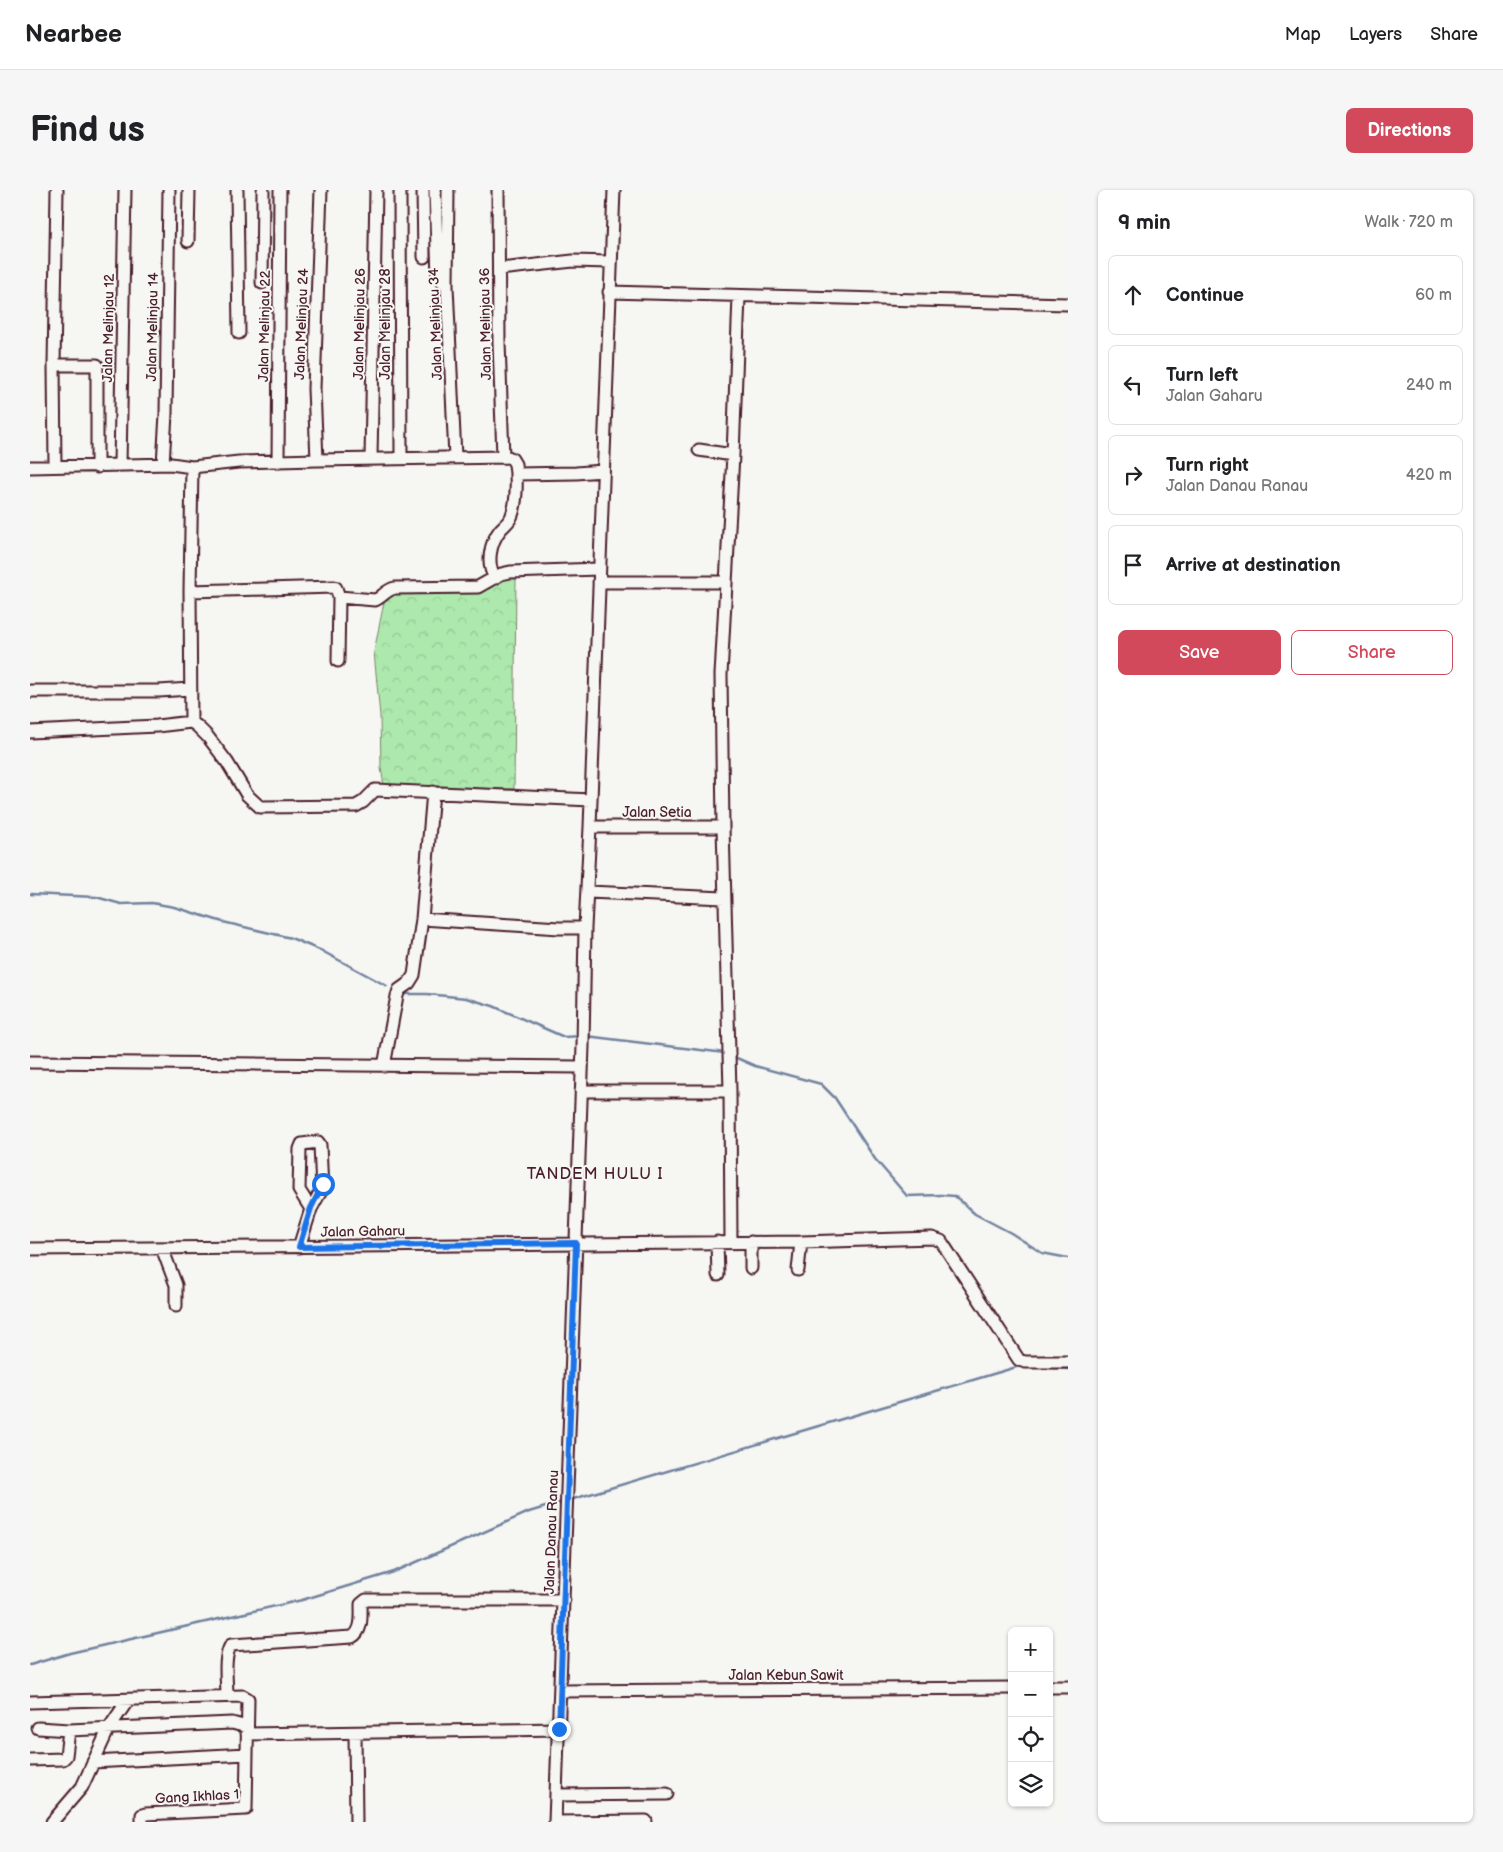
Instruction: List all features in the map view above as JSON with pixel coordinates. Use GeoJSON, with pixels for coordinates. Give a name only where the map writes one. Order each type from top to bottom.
{"type":"FeatureCollection","features":[{"type":"Feature","properties":{"kind":"street"},"geometry":{"type":"LineString","coordinates":[[55,466],[54,365],[57,190]]}},
{"type":"Feature","properties":{"kind":"street","name":"Jalan Melinjau 12"},"geometry":{"type":"LineString","coordinates":[[120,466],[125,190]]}},
{"type":"Feature","properties":{"kind":"street","name":"Jalan Melinjau 14"},"geometry":{"type":"LineString","coordinates":[[163,464],[166,414],[169,190]]}},
{"type":"Feature","properties":{"kind":"street"},"geometry":{"type":"LineString","coordinates":[[188,241],[189,190]]}},
{"type":"Feature","properties":{"kind":"street"},"geometry":{"type":"LineString","coordinates":[[237,190],[239,332]]}},
{"type":"Feature","properties":{"kind":"street"},"geometry":{"type":"LineString","coordinates":[[262,283],[263,190]]}},
{"type":"Feature","properties":{"kind":"street","name":"Jalan Melinjau 22"},"geometry":{"type":"LineString","coordinates":[[278,462],[280,190]]}},
{"type":"Feature","properties":{"kind":"street","name":"Jalan Melinjau 24"},"geometry":{"type":"LineString","coordinates":[[317,460],[314,389],[321,190]]}},
{"type":"Feature","properties":{"kind":"street","name":"Jalan Melinjau 26"},"geometry":{"type":"LineString","coordinates":[[371,459],[376,190]]}},
{"type":"Feature","properties":{"kind":"street","name":"Jalan Melinjau 28"},"geometry":{"type":"LineString","coordinates":[[400,190],[401,458]]}},
{"type":"Feature","properties":{"kind":"street"},"geometry":{"type":"LineString","coordinates":[[424,190],[424,257]]}},
{"type":"Feature","properties":{"kind":"street"},"geometry":{"type":"LineString","coordinates":[[435,190],[438,277],[447,286]]}},
{"type":"Feature","properties":{"kind":"street","name":"Jalan Melinjau 34"},"geometry":{"type":"LineString","coordinates":[[448,190],[447,286],[455,457]]}},
{"type":"Feature","properties":{"kind":"street","name":"Jalan Melinjau 36"},"geometry":{"type":"LineString","coordinates":[[498,190],[499,342],[504,457]]}},
{"type":"Feature","properties":{"kind":"street","name":"Jalan Danau Ranau"},"geometry":{"type":"LineString","coordinates":[[555,1822],[584,1023],[585,928],[592,800],[614,190]]}},
{"type":"Feature","properties":{"kind":"street"},"geometry":{"type":"LineString","coordinates":[[499,269],[573,261],[610,262]]}},
{"type":"Feature","properties":{"kind":"street"},"geometry":{"type":"LineString","coordinates":[[609,292],[1068,304]]}},
{"type":"Feature","properties":{"kind":"street"},"geometry":{"type":"LineString","coordinates":[[731,1242],[730,1091],[722,827],[721,675],[733,455],[739,296]]}},
{"type":"Feature","properties":{"kind":"street"},"geometry":{"type":"LineString","coordinates":[[54,365],[97,365],[96,466]]}},
{"type":"Feature","properties":{"kind":"street"},"geometry":{"type":"LineString","coordinates":[[699,450],[733,455]]}},
{"type":"Feature","properties":{"kind":"street"},"geometry":{"type":"LineString","coordinates":[[30,467],[163,464],[192,467],[238,462],[504,457],[514,461],[516,474],[512,515],[500,530],[491,548],[490,569],[495,578]]}},
{"type":"Feature","properties":{"kind":"street"},"geometry":{"type":"LineString","coordinates":[[191,722],[190,591],[192,467]]}},
{"type":"Feature","properties":{"kind":"street"},"geometry":{"type":"LineString","coordinates":[[516,474],[576,473],[603,470]]}},
{"type":"Feature","properties":{"kind":"street"},"geometry":{"type":"LineString","coordinates":[[339,597],[378,600],[388,590],[395,588],[478,587],[510,572],[599,569]]}},
{"type":"Feature","properties":{"kind":"street"},"geometry":{"type":"LineString","coordinates":[[599,582],[726,582]]}},
{"type":"Feature","properties":{"kind":"street"},"geometry":{"type":"LineString","coordinates":[[190,591],[336,588],[339,597],[338,661]]}},
{"type":"Feature","properties":{"kind":"street"},"geometry":{"type":"LineString","coordinates":[[30,691],[159,691],[190,689]]}},
{"type":"Feature","properties":{"kind":"street"},"geometry":{"type":"LineString","coordinates":[[30,732],[191,722],[208,737],[227,762],[247,795],[260,807],[356,806],[375,790],[592,800]]}},
{"type":"Feature","properties":{"kind":"street"},"geometry":{"type":"LineString","coordinates":[[384,1066],[397,996],[399,990],[409,983],[414,974],[422,919],[433,792]]}},
{"type":"Feature","properties":{"kind":"street","name":"Jalan Setia"},"geometry":{"type":"LineString","coordinates":[[590,826],[722,827]]}},
{"type":"Feature","properties":{"kind":"street"},"geometry":{"type":"LineString","coordinates":[[588,892],[724,898]]}},
{"type":"Feature","properties":{"kind":"street"},"geometry":{"type":"LineString","coordinates":[[422,919],[462,923],[585,928]]}},
{"type":"Feature","properties":{"kind":"street"},"geometry":{"type":"LineString","coordinates":[[30,1062],[582,1068]]}},
{"type":"Feature","properties":{"kind":"street"},"geometry":{"type":"LineString","coordinates":[[581,1091],[730,1091]]}},
{"type":"Feature","properties":{"kind":"street"},"geometry":{"type":"LineString","coordinates":[[299,1247],[311,1208],[323,1184],[320,1145],[318,1142],[302,1144],[300,1149],[300,1190],[311,1208]]}},
{"type":"Feature","properties":{"kind":"street","name":"Jalan Gaharu"},"geometry":{"type":"LineString","coordinates":[[30,1249],[801,1242],[937,1239],[943,1244],[1019,1360],[1025,1362],[1068,1362]]}},
{"type":"Feature","properties":{"kind":"street"},"geometry":{"type":"LineString","coordinates":[[716,1242],[718,1275]]}},
{"type":"Feature","properties":{"kind":"street"},"geometry":{"type":"LineString","coordinates":[[751,1242],[751,1268]]}},
{"type":"Feature","properties":{"kind":"street"},"geometry":{"type":"LineString","coordinates":[[798,1270],[801,1242]]}},
{"type":"Feature","properties":{"kind":"street"},"geometry":{"type":"LineString","coordinates":[[162,1248],[176,1285],[176,1306]]}},
{"type":"Feature","properties":{"kind":"street"},"geometry":{"type":"LineString","coordinates":[[30,1702],[227,1696],[227,1663],[231,1645],[352,1636],[358,1632],[361,1604],[366,1600],[564,1600]]}},
{"type":"Feature","properties":{"kind":"street"},"geometry":{"type":"LineString","coordinates":[[1053,1687],[1068,1687]]}},
{"type":"Feature","properties":{"kind":"street","name":"Jalan Kebun Sawit"},"geometry":{"type":"LineString","coordinates":[[560,1691],[1008,1688]]}},
{"type":"Feature","properties":{"kind":"street","name":"Gang Ikhlas 1"},"geometry":{"type":"LineString","coordinates":[[142,1822],[142,1815],[145,1814],[245,1810],[248,1699],[243,1696],[227,1696]]}},
{"type":"Feature","properties":{"kind":"street"},"geometry":{"type":"LineString","coordinates":[[52,1822],[82,1787],[109,1728],[128,1700]]}},
{"type":"Feature","properties":{"kind":"street"},"geometry":{"type":"LineString","coordinates":[[38,1728],[69,1730],[232,1723],[247,1731],[355,1733],[559,1729]]}},
{"type":"Feature","properties":{"kind":"street"},"geometry":{"type":"LineString","coordinates":[[30,1760],[63,1759],[66,1756],[69,1730]]}},
{"type":"Feature","properties":{"kind":"street"},"geometry":{"type":"LineString","coordinates":[[355,1733],[356,1822]]}},
{"type":"Feature","properties":{"kind":"street"},"geometry":{"type":"LineString","coordinates":[[93,1762],[247,1754]]}},
{"type":"Feature","properties":{"kind":"street"},"geometry":{"type":"LineString","coordinates":[[556,1795],[667,1794]]}},
{"type":"Feature","properties":{"kind":"street"},"geometry":{"type":"LineString","coordinates":[[555,1822],[646,1821]]}},
{"type":"Feature","properties":{"kind":"green space"},"geometry":{"type":"Polygon","coordinates":[[[516,576],[514,789],[384,786],[381,768],[380,716],[374,652],[384,602],[392,592],[483,588],[504,577],[516,576]]]}},
{"type":"Feature","properties":{"kind":"waterway"},"geometry":{"type":"LineString","coordinates":[[30,894],[96,897],[121,904],[152,903],[174,907],[223,922],[291,938],[322,951],[387,986]]}},
{"type":"Feature","properties":{"kind":"waterway"},"geometry":{"type":"LineString","coordinates":[[402,994],[427,994],[466,998],[493,1006],[564,1037],[581,1036]]}},
{"type":"Feature","properties":{"kind":"waterway"},"geometry":{"type":"LineString","coordinates":[[586,1036],[725,1053]]}},
{"type":"Feature","properties":{"kind":"waterway"},"geometry":{"type":"LineString","coordinates":[[732,1056],[755,1066],[821,1084],[835,1098],[875,1159],[907,1196],[955,1196],[975,1214],[1011,1233],[1042,1253],[1068,1258]]}},
{"type":"Feature","properties":{"kind":"waterway"},"geometry":{"type":"LineString","coordinates":[[570,1500],[1020,1366]]}},
{"type":"Feature","properties":{"kind":"waterway"},"geometry":{"type":"LineString","coordinates":[[1035,1367],[1068,1369]]}},
{"type":"Feature","properties":{"kind":"waterway"},"geometry":{"type":"LineString","coordinates":[[30,1665],[70,1653],[302,1600],[394,1572],[529,1512],[562,1502]]}},
{"type":"Feature","properties":{"kind":"district","name":"TANDEM HULU I"},"geometry":{"type":"Point","coordinates":[595,1173]}},
{"type":"Feature","properties":{"kind":"route"},"geometry":{"type":"LineString","coordinates":[[323,1184],[311,1208],[299,1247],[576,1243],[559,1729]]}}]}
